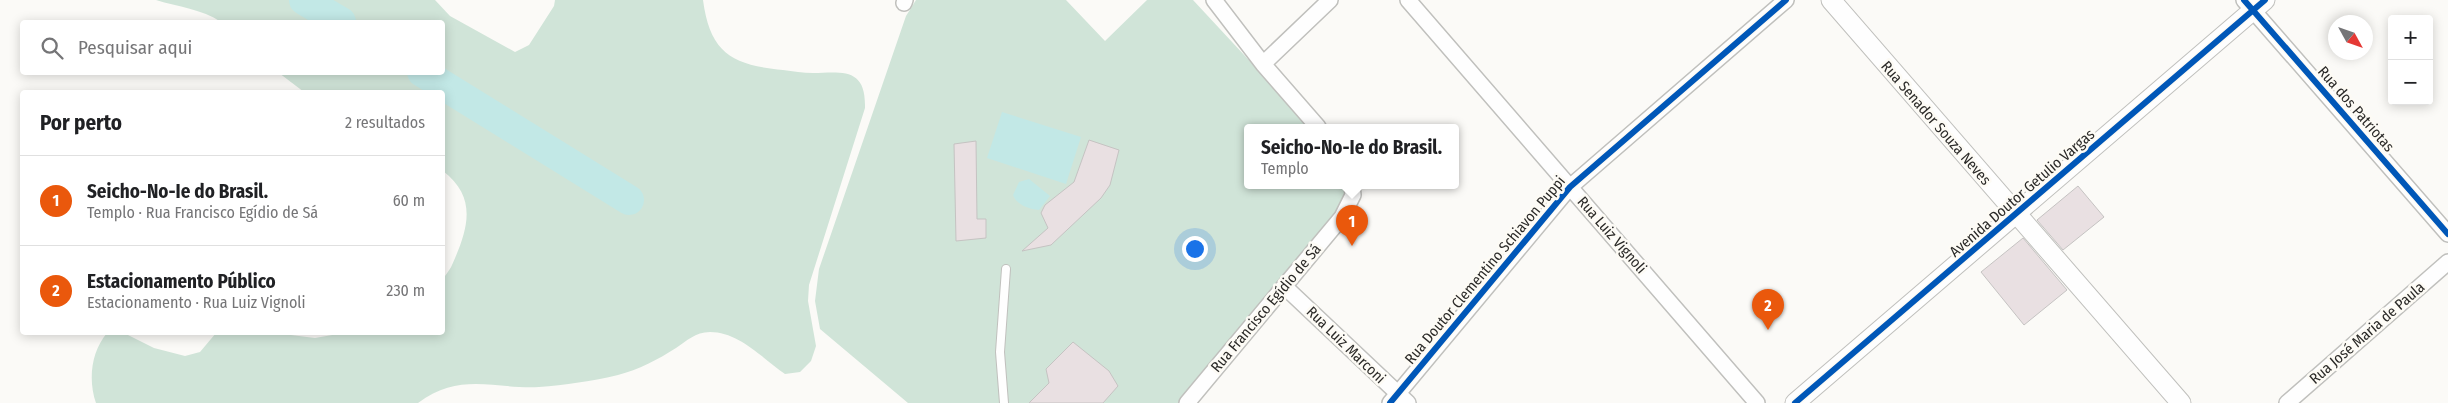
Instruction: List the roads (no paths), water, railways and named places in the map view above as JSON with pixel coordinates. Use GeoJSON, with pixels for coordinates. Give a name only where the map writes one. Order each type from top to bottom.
{"type":"FeatureCollection","features":[{"type":"Feature","properties":{"kind":"street"},"geometry":{"type":"LineString","coordinates":[[1214,0],[1263,64],[1315,124]]}},
{"type":"Feature","properties":{"kind":"street"},"geometry":{"type":"LineString","coordinates":[[1263,64],[1330,0]]}},
{"type":"Feature","properties":{"kind":"street","name":"Rua Luiz Vignoli"},"geometry":{"type":"LineString","coordinates":[[1408,0],[1758,403]]}},
{"type":"Feature","properties":{"kind":"street","name":"Rua Doutor Clementino Schiavon Puppi"},"geometry":{"type":"LineString","coordinates":[[1398,400],[1570,187],[1786,0]]}},
{"type":"Feature","properties":{"kind":"street","name":"Rua Senador Souza Neves"},"geometry":{"type":"LineString","coordinates":[[1831,0],[2181,403]]}},
{"type":"Feature","properties":{"kind":"street","name":"Avenida Doutor Getulio Vargas"},"geometry":{"type":"LineString","coordinates":[[1795,403],[2016,215],[2254,3]]}},
{"type":"Feature","properties":{"kind":"street","name":"Rua dos Patriotas"},"geometry":{"type":"LineString","coordinates":[[2254,3],[2448,234]]}},
{"type":"Feature","properties":{"kind":"street","name":"Rua Francisco Egídio de Sá"},"geometry":{"type":"LineString","coordinates":[[1187,403],[1342,217],[1353,195],[1352,189]]}},
{"type":"Feature","properties":{"kind":"street","name":"Rua José Maria de Paula"},"geometry":{"type":"LineString","coordinates":[[2286,403],[2448,262]]}},
{"type":"Feature","properties":{"kind":"street","name":"Rua Luiz Marconi"},"geometry":{"type":"LineString","coordinates":[[1285,287],[1398,400]]}},
{"type":"Feature","properties":{"kind":"lane"},"geometry":{"type":"LineString","coordinates":[[1004,403],[1000,352],[1006,269]]}},
{"type":"Feature","properties":{"kind":"water"},"geometry":{"type":"Polygon","coordinates":[[[1002,112],[1081,137],[1066,184],[987,158],[1002,112]]]}},
{"type":"Feature","properties":{"kind":"water"},"geometry":{"type":"Polygon","coordinates":[[[1029,179],[1050,196],[1039,210],[1023,206],[1013,195],[1019,182],[1029,179]]]}},
{"type":"Feature","properties":{"kind":"waterway"},"geometry":{"type":"LineString","coordinates":[[304,0],[338,20]]}},
{"type":"Feature","properties":{"kind":"waterway"},"geometry":{"type":"LineString","coordinates":[[427,75],[629,200]]}},
{"type":"Feature","properties":{"kind":"place","name":"Seicho-No-Ie do Brasil."},"geometry":{"type":"Point","coordinates":[1352,246]}},
{"type":"Feature","properties":{"kind":"place","name":"Estacionamento Público"},"geometry":{"type":"Point","coordinates":[1768,330]}}]}
